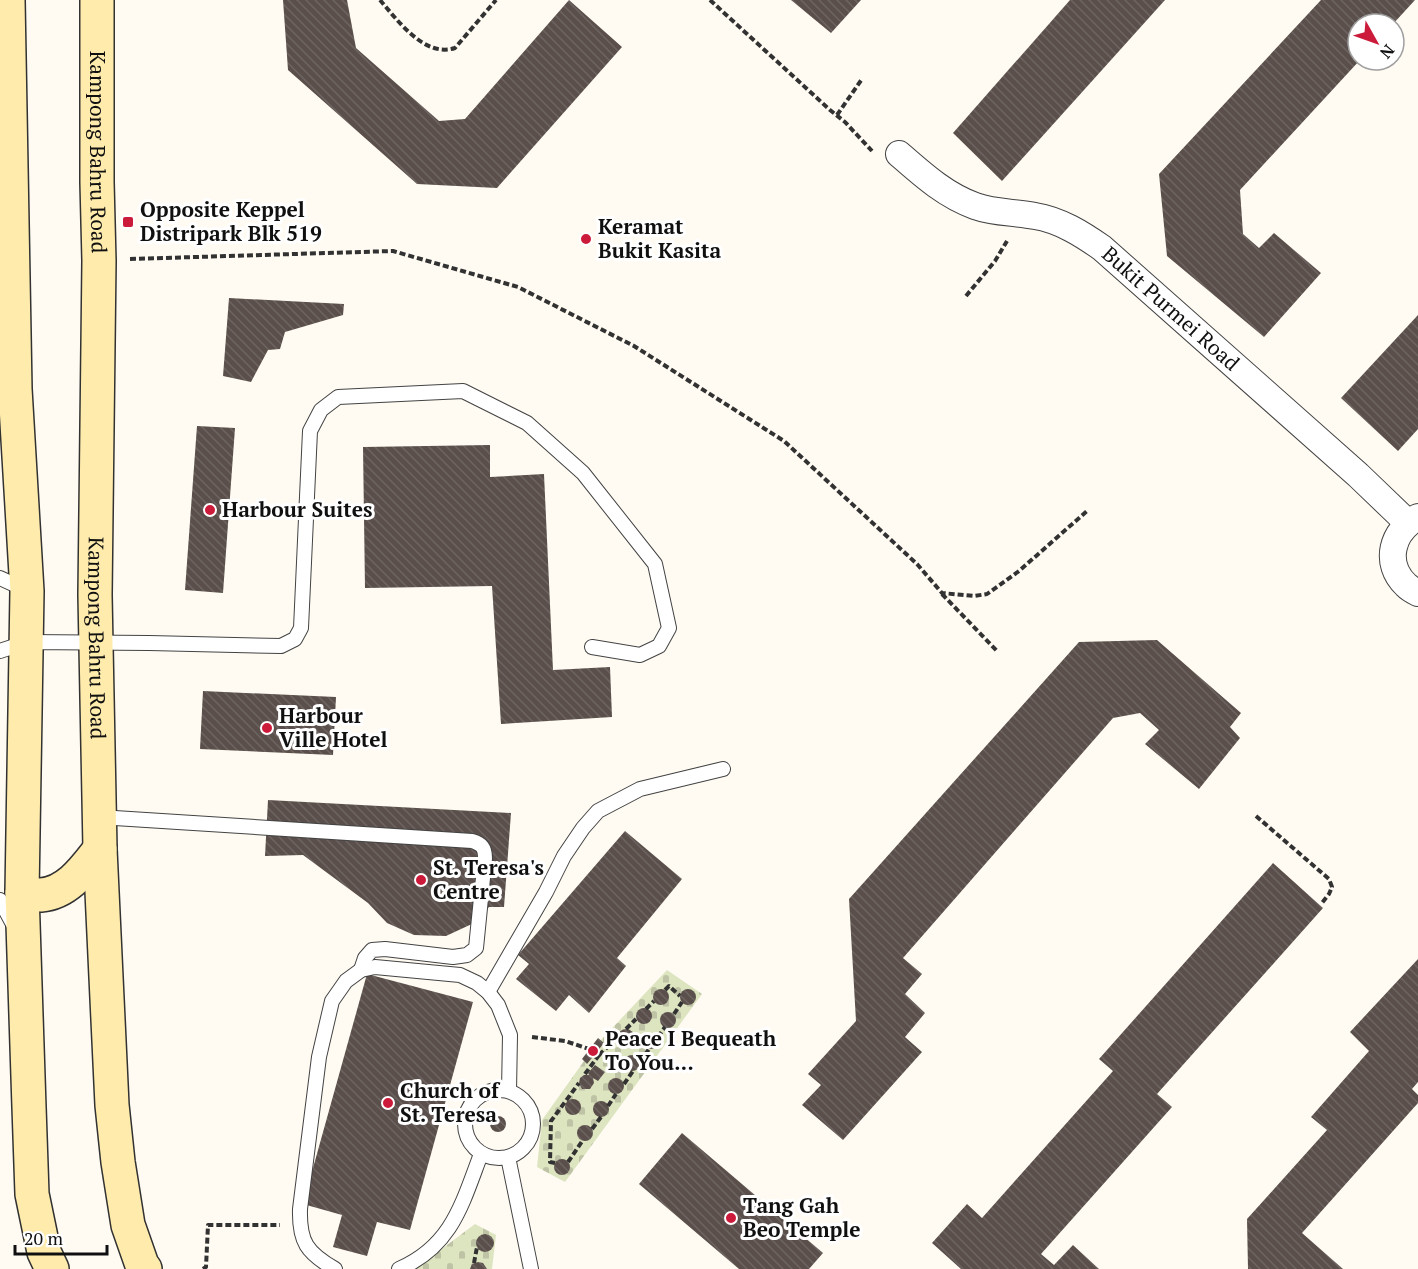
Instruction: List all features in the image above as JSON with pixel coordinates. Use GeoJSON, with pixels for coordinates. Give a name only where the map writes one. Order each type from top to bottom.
{"type":"FeatureCollection","features":[{"type":"Feature","properties":{"kind":"main road"},"geometry":{"type":"LineString","coordinates":[[8,0],[7,393],[14,585],[11,896],[23,943],[32,1194],[44,1252],[52,1269]]}},
{"type":"Feature","properties":{"kind":"main road","name":"Kampong Bahru Road"},"geometry":{"type":"LineString","coordinates":[[97,0],[99,261],[95,595],[100,849],[112,1105],[118,1162],[128,1225],[145,1269]]}},
{"type":"Feature","properties":{"kind":"main road"},"geometry":{"type":"LineString","coordinates":[[11,896],[42,895],[60,889],[80,875],[100,849]]}},
{"type":"Feature","properties":{"kind":"street","name":"Bukit Purmei Road"},"geometry":{"type":"LineString","coordinates":[[899,154],[931,182],[957,198],[990,210],[1038,216],[1075,231],[1102,248],[1358,475],[1413,520]]}},
{"type":"Feature","properties":{"kind":"street"},"geometry":{"type":"LineString","coordinates":[[1413,520],[1399,534],[1394,548],[1393,562],[1398,575],[1407,586],[1418,593]]}},
{"type":"Feature","properties":{"kind":"lane"},"geometry":{"type":"LineString","coordinates":[[14,646],[96,642],[281,646],[295,639],[301,628],[310,431],[321,410],[338,397],[463,392],[527,423],[584,473],[655,564],[669,628],[659,646],[640,655],[592,647]]}},
{"type":"Feature","properties":{"kind":"lane"},"geometry":{"type":"LineString","coordinates":[[488,992],[546,892],[564,856],[583,828],[598,812],[640,789],[723,769]]}},
{"type":"Feature","properties":{"kind":"lane"},"geometry":{"type":"LineString","coordinates":[[99,817],[480,843],[485,850],[485,858],[476,948],[467,955],[453,957],[385,949],[372,950],[365,958],[361,970]]}},
{"type":"Feature","properties":{"kind":"lane"},"geometry":{"type":"LineString","coordinates":[[335,1269],[312,1253],[302,1236],[299,1225],[321,1045],[332,1001],[346,981],[361,970],[375,967],[460,975],[477,983],[498,1005],[510,1035],[509,1091]]}},
{"type":"Feature","properties":{"kind":"lane"},"geometry":{"type":"LineString","coordinates":[[509,1091],[518,1095],[525,1102],[533,1119],[531,1139],[518,1154],[499,1159],[482,1154],[467,1138],[466,1116],[470,1106],[487,1092],[509,1091]]}},
{"type":"Feature","properties":{"kind":"lane"},"geometry":{"type":"LineString","coordinates":[[399,1269],[425,1255],[436,1245],[456,1217],[482,1154]]}},
{"type":"Feature","properties":{"kind":"lane"},"geometry":{"type":"LineString","coordinates":[[508,1157],[531,1269]]}},
{"type":"Feature","properties":{"kind":"path"},"geometry":{"type":"LineString","coordinates":[[381,0],[399,22],[422,42],[438,50],[447,51],[455,48],[496,0]]}},
{"type":"Feature","properties":{"kind":"path"},"geometry":{"type":"LineString","coordinates":[[836,116],[862,79]]}},
{"type":"Feature","properties":{"kind":"path"},"geometry":{"type":"LineString","coordinates":[[966,296],[995,261],[1010,237]]}},
{"type":"Feature","properties":{"kind":"path"},"geometry":{"type":"LineString","coordinates":[[99,261],[393,251],[518,287],[634,346],[784,441],[917,564],[997,651]]}},
{"type":"Feature","properties":{"kind":"path"},"geometry":{"type":"LineString","coordinates":[[942,593],[974,596],[987,594],[1019,571],[1087,511]]}},
{"type":"Feature","properties":{"kind":"path"},"geometry":{"type":"LineString","coordinates":[[1256,816],[1329,879],[1332,887],[1321,904]]}},
{"type":"Feature","properties":{"kind":"path"},"geometry":{"type":"LineString","coordinates":[[665,990],[669,986],[680,996]]}},
{"type":"Feature","properties":{"kind":"path"},"geometry":{"type":"LineString","coordinates":[[646,1009],[654,1001]]}},
{"type":"Feature","properties":{"kind":"path"},"geometry":{"type":"LineString","coordinates":[[674,1014],[682,1002]]}},
{"type":"Feature","properties":{"kind":"path"},"geometry":{"type":"LineString","coordinates":[[626,1029],[636,1019]]}},
{"type":"Feature","properties":{"kind":"path"},"geometry":{"type":"LineString","coordinates":[[658,1037],[665,1027]]}},
{"type":"Feature","properties":{"kind":"path"},"geometry":{"type":"LineString","coordinates":[[510,1035],[565,1041],[590,1049]]}},
{"type":"Feature","properties":{"kind":"path"},"geometry":{"type":"LineString","coordinates":[[585,1074],[598,1054],[618,1037]]}},
{"type":"Feature","properties":{"kind":"path"},"geometry":{"type":"LineString","coordinates":[[640,1062],[649,1049]]}},
{"type":"Feature","properties":{"kind":"path"},"geometry":{"type":"LineString","coordinates":[[624,1084],[633,1071]]}},
{"type":"Feature","properties":{"kind":"path"},"geometry":{"type":"LineString","coordinates":[[555,1163],[550,1162],[551,1121],[579,1083]]}},
{"type":"Feature","properties":{"kind":"path"},"geometry":{"type":"LineString","coordinates":[[608,1106],[616,1094]]}},
{"type":"Feature","properties":{"kind":"path"},"geometry":{"type":"LineString","coordinates":[[592,1129],[601,1117]]}},
{"type":"Feature","properties":{"kind":"path"},"geometry":{"type":"LineString","coordinates":[[568,1162],[584,1140]]}},
{"type":"Feature","properties":{"kind":"path"},"geometry":{"type":"LineString","coordinates":[[203,1269],[206,1268],[208,1225],[299,1225]]}},
{"type":"Feature","properties":{"kind":"path"},"geometry":{"type":"LineString","coordinates":[[474,1263],[477,1247]]}},
{"type":"Feature","properties":{"kind":"green space"},"geometry":{"type":"Polygon","coordinates":[[[667,970],[702,994],[565,1182],[537,1167],[542,1120],[601,1040],[667,970]]]}},
{"type":"Feature","properties":{"kind":"green space"},"geometry":{"type":"Polygon","coordinates":[[[475,1224],[496,1235],[492,1269],[412,1269],[427,1260],[475,1224]]]}},
{"type":"Feature","properties":{"kind":"building"},"geometry":{"type":"Polygon","coordinates":[[[283,0],[347,0],[356,48],[439,121],[465,119],[569,0],[622,47],[497,188],[417,184],[288,70],[283,0]]]}},
{"type":"Feature","properties":{"kind":"building"},"geometry":{"type":"Polygon","coordinates":[[[791,0],[861,0],[831,33],[791,0]]]}},
{"type":"Feature","properties":{"kind":"building"},"geometry":{"type":"Polygon","coordinates":[[[1070,0],[1165,0],[1002,181],[953,133],[1070,0]]]}},
{"type":"Feature","properties":{"kind":"building"},"geometry":{"type":"Polygon","coordinates":[[[1321,0],[1415,0],[1404,12],[1346,12],[1346,72],[1349,72],[1240,190],[1243,234],[1259,248],[1274,233],[1321,273],[1264,337],[1167,256],[1159,174],[1321,0]]]}},
{"type":"Feature","properties":{"kind":"building"},"geometry":{"type":"Polygon","coordinates":[[[229,298],[344,304],[343,315],[285,332],[280,349],[268,350],[251,382],[223,376],[229,298]]]}},
{"type":"Feature","properties":{"kind":"building"},"geometry":{"type":"Polygon","coordinates":[[[1418,315],[1418,429],[1398,451],[1341,398],[1418,315]]]}},
{"type":"Feature","properties":{"kind":"building","name":"Harbour Suites"},"geometry":{"type":"Polygon","coordinates":[[[197,426],[235,428],[223,593],[185,590],[197,426]]]}},
{"type":"Feature","properties":{"kind":"building"},"geometry":{"type":"Polygon","coordinates":[[[490,445],[490,477],[544,474],[553,670],[610,667],[612,717],[501,724],[492,586],[365,588],[363,447],[490,445]]]}},
{"type":"Feature","properties":{"kind":"building"},"geometry":{"type":"Polygon","coordinates":[[[1157,640],[1241,713],[1230,727],[1240,738],[1199,789],[1145,744],[1159,730],[1140,713],[1113,718],[903,958],[922,974],[905,994],[925,1013],[905,1037],[922,1052],[843,1140],[802,1105],[821,1085],[808,1074],[856,1021],[849,899],[1079,642],[1157,640]]]}},
{"type":"Feature","properties":{"kind":"building","name":"Harbour Ville Hotel"},"geometry":{"type":"Polygon","coordinates":[[[203,691],[336,697],[333,755],[200,749],[203,691]]]}},
{"type":"Feature","properties":{"kind":"building","name":"St. Teresa's Centre"},"geometry":{"type":"Polygon","coordinates":[[[268,800],[511,813],[504,907],[489,907],[474,923],[446,936],[414,935],[387,923],[368,903],[303,855],[265,856],[268,800]]]}},
{"type":"Feature","properties":{"kind":"building"},"geometry":{"type":"Polygon","coordinates":[[[625,831],[682,879],[617,958],[626,966],[589,1013],[569,995],[556,1011],[516,979],[529,964],[518,955],[625,831]]]}},
{"type":"Feature","properties":{"kind":"building"},"geometry":{"type":"Polygon","coordinates":[[[1273,863],[1323,908],[1157,1094],[1172,1107],[1041,1254],[1054,1265],[1073,1245],[1099,1269],[961,1269],[932,1243],[967,1204],[982,1218],[1113,1071],[1099,1059],[1273,863]]]}},
{"type":"Feature","properties":{"kind":"building"},"geometry":{"type":"Polygon","coordinates":[[[1418,959],[1418,1082],[1412,1089],[1418,1095],[1418,1103],[1302,1233],[1343,1269],[1248,1269],[1247,1219],[1327,1130],[1311,1117],[1369,1051],[1350,1032],[1418,959]]]}},
{"type":"Feature","properties":{"kind":"building","name":"Church of St. Teresa"},"geometry":{"type":"Polygon","coordinates":[[[367,974],[473,1002],[410,1230],[377,1222],[367,1256],[333,1247],[342,1215],[303,1204],[367,974]]]}},
{"type":"Feature","properties":{"kind":"building"},"geometry":{"type":"Polygon","coordinates":[[[661,989],[669,997],[661,1005],[653,997],[661,989]]]}},
{"type":"Feature","properties":{"kind":"building"},"geometry":{"type":"Polygon","coordinates":[[[688,989],[696,997],[688,1005],[680,997],[688,989]]]}},
{"type":"Feature","properties":{"kind":"building"},"geometry":{"type":"Polygon","coordinates":[[[644,1008],[652,1016],[644,1024],[636,1016],[644,1008]]]}},
{"type":"Feature","properties":{"kind":"building"},"geometry":{"type":"Polygon","coordinates":[[[668,1012],[676,1020],[668,1028],[660,1020],[668,1012]]]}},
{"type":"Feature","properties":{"kind":"building"},"geometry":{"type":"Polygon","coordinates":[[[626,1029],[634,1037],[626,1045],[618,1037],[626,1029]]]}},
{"type":"Feature","properties":{"kind":"building"},"geometry":{"type":"Polygon","coordinates":[[[651,1033],[659,1041],[651,1049],[643,1041],[651,1033]]]}},
{"type":"Feature","properties":{"kind":"building","name":"Peace I Bequeath To You..."},"geometry":{"type":"Polygon","coordinates":[[[598,1038],[604,1043],[587,1064],[582,1059],[598,1038]]]}},
{"type":"Feature","properties":{"kind":"building"},"geometry":{"type":"Polygon","coordinates":[[[632,1055],[640,1063],[632,1071],[624,1063],[632,1055]]]}},
{"type":"Feature","properties":{"kind":"building"},"geometry":{"type":"Polygon","coordinates":[[[595,1065],[605,1072],[598,1081],[593,1078],[594,1083],[590,1089],[582,1089],[579,1083],[580,1078],[589,1075],[588,1073],[595,1065]]]}},
{"type":"Feature","properties":{"kind":"building"},"geometry":{"type":"Polygon","coordinates":[[[616,1078],[624,1086],[616,1094],[608,1086],[616,1078]]]}},
{"type":"Feature","properties":{"kind":"building"},"geometry":{"type":"Polygon","coordinates":[[[573,1099],[581,1107],[573,1115],[565,1107],[573,1099]]]}},
{"type":"Feature","properties":{"kind":"building"},"geometry":{"type":"Polygon","coordinates":[[[601,1101],[609,1109],[601,1117],[593,1109],[601,1101]]]}},
{"type":"Feature","properties":{"kind":"building"},"geometry":{"type":"Polygon","coordinates":[[[498,1116],[506,1124],[498,1132],[490,1124],[498,1116]]]}},
{"type":"Feature","properties":{"kind":"building"},"geometry":{"type":"Polygon","coordinates":[[[585,1125],[593,1133],[585,1141],[577,1133],[585,1125]]]}},
{"type":"Feature","properties":{"kind":"building","name":"Tang Gah Beo Temple"},"geometry":{"type":"Polygon","coordinates":[[[682,1133],[823,1253],[809,1269],[739,1269],[639,1184],[682,1133]]]}},
{"type":"Feature","properties":{"kind":"building"},"geometry":{"type":"Polygon","coordinates":[[[562,1159],[570,1167],[562,1175],[554,1167],[562,1159]]]}},
{"type":"Feature","properties":{"kind":"building"},"geometry":{"type":"Polygon","coordinates":[[[485,1234],[491,1237],[494,1243],[491,1249],[485,1252],[479,1249],[476,1243],[479,1237],[485,1234]]]}},
{"type":"Feature","properties":{"kind":"building"},"geometry":{"type":"Polygon","coordinates":[[[483,1263],[487,1269],[470,1269],[472,1264],[483,1263]]]}},
{"type":"Feature","properties":{"kind":"place","name":"Opposite Keppel Distripark Blk 519"},"geometry":{"type":"Point","coordinates":[128,222]}},
{"type":"Feature","properties":{"kind":"place","name":"Keramat Bukit Kasita"},"geometry":{"type":"Point","coordinates":[586,239]}},
{"type":"Feature","properties":{"kind":"place","name":"Harbour Suites"},"geometry":{"type":"Point","coordinates":[210,510]}},
{"type":"Feature","properties":{"kind":"place","name":"Harbour Ville Hotel"},"geometry":{"type":"Point","coordinates":[267,728]}},
{"type":"Feature","properties":{"kind":"place","name":"St. Teresa's Centre"},"geometry":{"type":"Point","coordinates":[421,880]}},
{"type":"Feature","properties":{"kind":"place","name":"Peace I Bequeath To You..."},"geometry":{"type":"Point","coordinates":[593,1051]}},
{"type":"Feature","properties":{"kind":"place","name":"Church of St. Teresa"},"geometry":{"type":"Point","coordinates":[388,1103]}},
{"type":"Feature","properties":{"kind":"place","name":"Tang Gah Beo Temple"},"geometry":{"type":"Point","coordinates":[731,1218]}}]}
